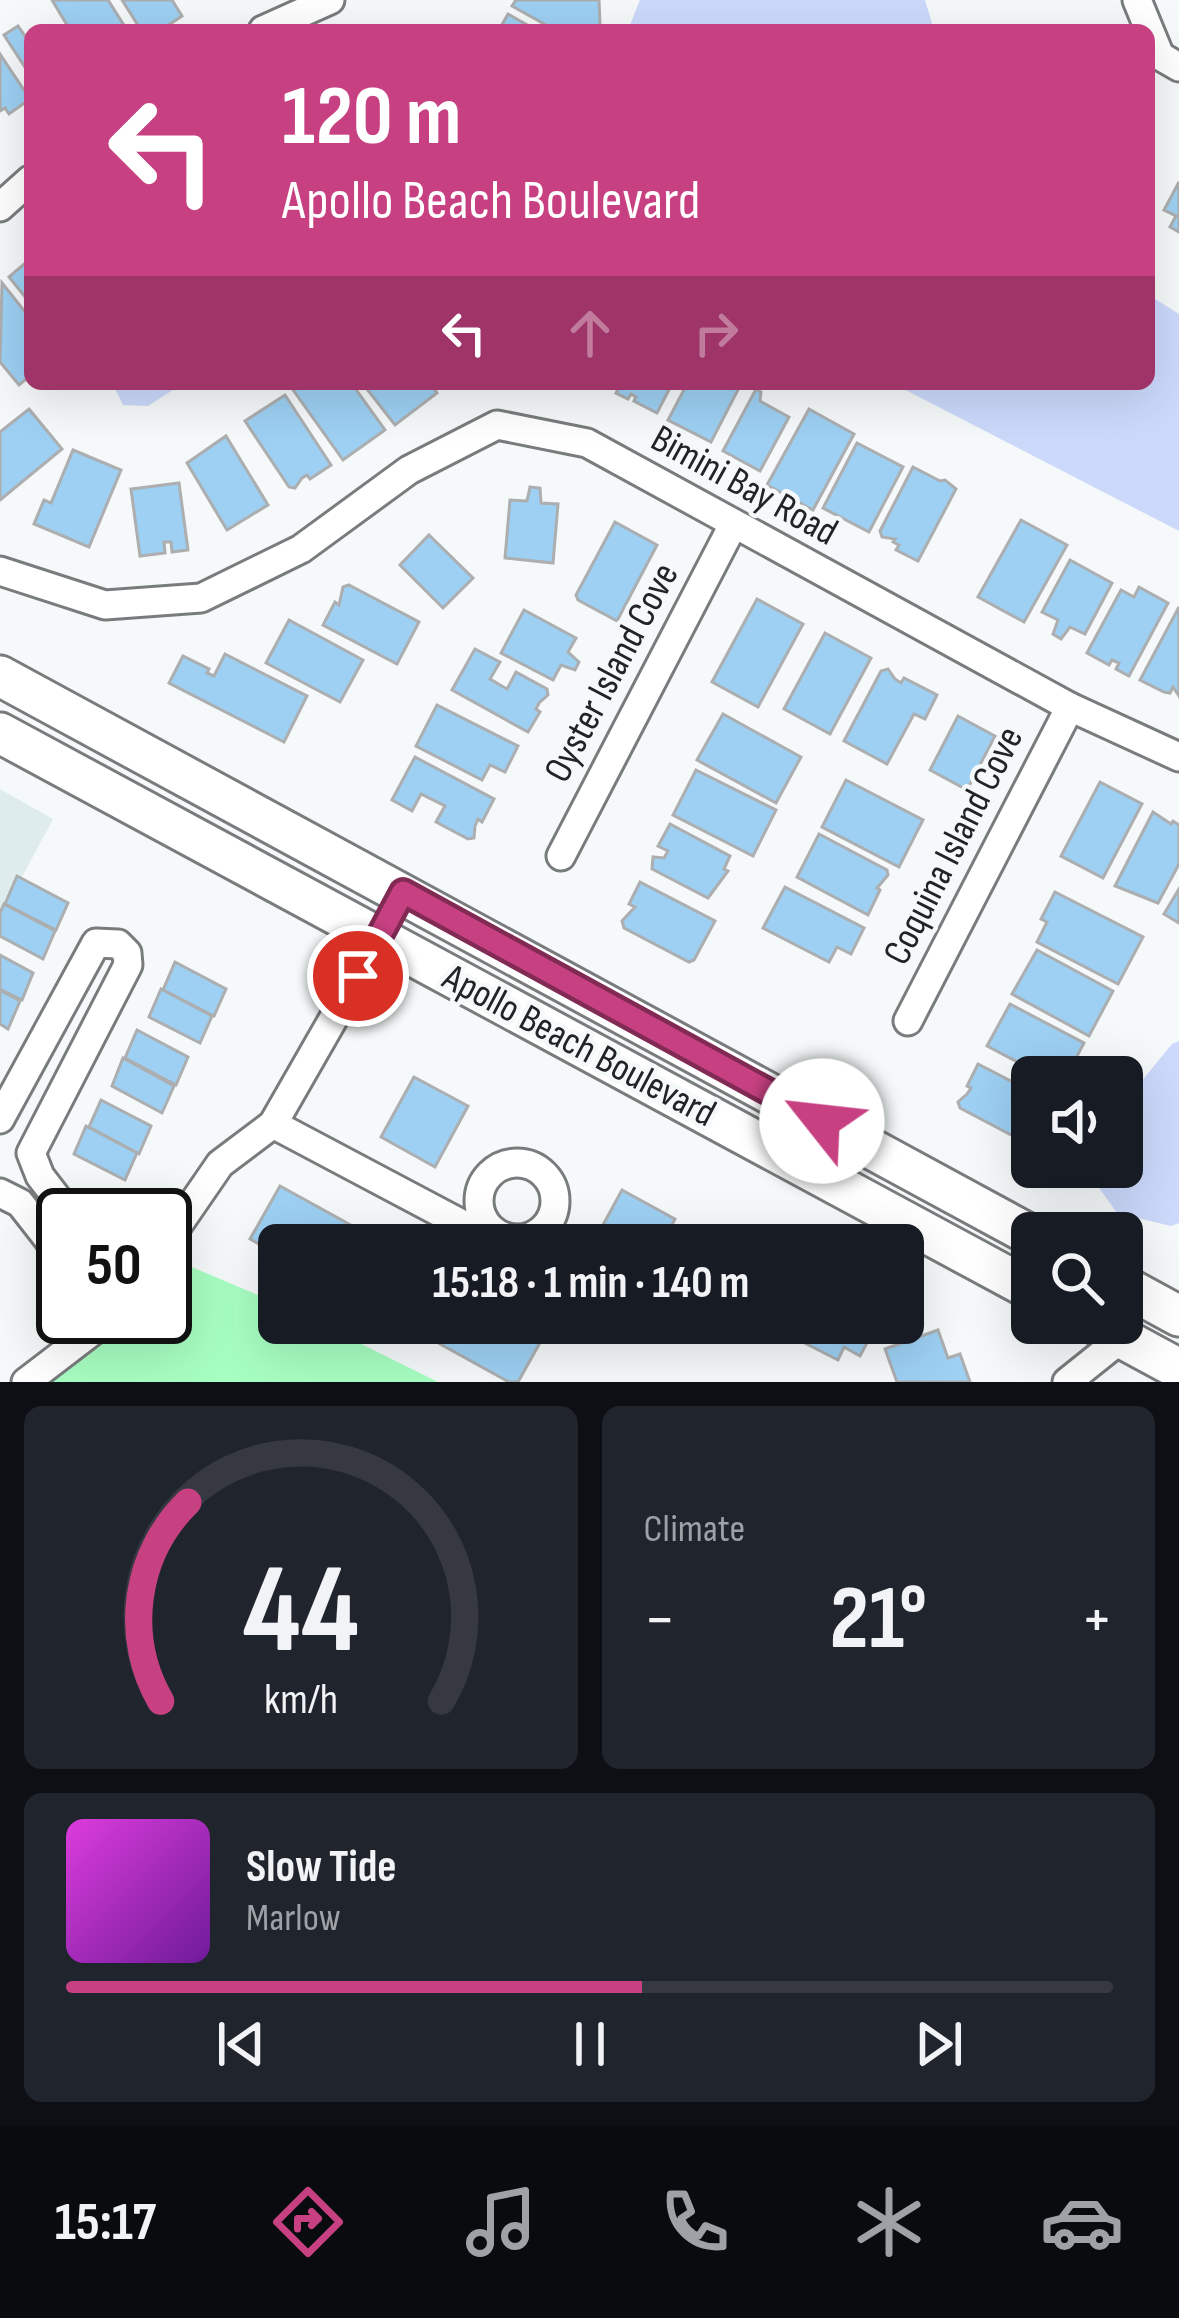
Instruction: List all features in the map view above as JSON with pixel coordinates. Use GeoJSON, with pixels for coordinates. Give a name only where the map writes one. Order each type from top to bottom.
{"type":"FeatureCollection","features":[{"type":"Feature","properties":{"kind":"main road","name":"Apollo Beach Boulevard"},"geometry":{"type":"LineString","coordinates":[[0,676],[1011,1225]]}},
{"type":"Feature","properties":{"kind":"main road","name":"Apollo Beach Boulevard"},"geometry":{"type":"LineString","coordinates":[[0,734],[1011,1278]]}},
{"type":"Feature","properties":{"kind":"main road"},"geometry":{"type":"LineString","coordinates":[[379,939],[403,892]]}},
{"type":"Feature","properties":{"kind":"main road"},"geometry":{"type":"LineString","coordinates":[[1143,1296],[1175,1310]]}},
{"type":"Feature","properties":{"kind":"main road"},"geometry":{"type":"LineString","coordinates":[[1143,1320],[1175,1310]]}},
{"type":"Feature","properties":{"kind":"main road"},"geometry":{"type":"LineString","coordinates":[[1133,1344],[1179,1369]]}},
{"type":"Feature","properties":{"kind":"street"},"geometry":{"type":"LineString","coordinates":[[276,24],[330,0]]}},
{"type":"Feature","properties":{"kind":"street"},"geometry":{"type":"LineString","coordinates":[[1155,44],[1160,56],[1179,67]]}},
{"type":"Feature","properties":{"kind":"street"},"geometry":{"type":"LineString","coordinates":[[0,207],[24,185]]}},
{"type":"Feature","properties":{"kind":"street","name":"Bimini Bay Road"},"geometry":{"type":"LineString","coordinates":[[0,571],[105,605],[201,598],[301,549],[409,470],[497,425],[587,443],[1070,707],[1179,758]]}},
{"type":"Feature","properties":{"kind":"street","name":"Oyster Island Cove"},"geometry":{"type":"LineString","coordinates":[[561,856],[733,525]]}},
{"type":"Feature","properties":{"kind":"street","name":"Coquina Island Cove"},"geometry":{"type":"LineString","coordinates":[[908,1021],[1070,707]]}},
{"type":"Feature","properties":{"kind":"street"},"geometry":{"type":"LineString","coordinates":[[192,1205],[220,1164],[273,1124],[379,939]]}},
{"type":"Feature","properties":{"kind":"street"},"geometry":{"type":"LineString","coordinates":[[0,1119],[96,943],[118,944],[128,952],[128,965],[31,1154],[49,1188]]}},
{"type":"Feature","properties":{"kind":"street"},"geometry":{"type":"LineString","coordinates":[[273,1124],[462,1224]]}},
{"type":"Feature","properties":{"kind":"street"},"geometry":{"type":"LineString","coordinates":[[3,1195],[40,1176]]}},
{"type":"Feature","properties":{"kind":"street"},"geometry":{"type":"LineString","coordinates":[[3,1195],[20,1203],[36,1223]]}},
{"type":"Feature","properties":{"kind":"street"},"geometry":{"type":"LineString","coordinates":[[26,1382],[76,1344]]}},
{"type":"Feature","properties":{"kind":"street"},"geometry":{"type":"LineString","coordinates":[[1067,1382],[1097,1344]]}},
{"type":"Feature","properties":{"kind":"shaded area"},"geometry":{"type":"Polygon","coordinates":[[[0,789],[53,819],[0,918],[0,789]]]}},
{"type":"Feature","properties":{"kind":"green space"},"geometry":{"type":"Polygon","coordinates":[[[192,1267],[258,1295],[258,1344],[361,1344],[438,1382],[51,1382],[97,1344],[192,1344],[192,1267]]]}},
{"type":"Feature","properties":{"kind":"water"},"geometry":{"type":"Polygon","coordinates":[[[640,0],[925,0],[932,24],[630,24],[640,0]]]}},
{"type":"Feature","properties":{"kind":"water"},"geometry":{"type":"Polygon","coordinates":[[[1155,299],[1179,314],[1179,531],[906,390],[1155,390],[1155,299]]]}},
{"type":"Feature","properties":{"kind":"water"},"geometry":{"type":"Polygon","coordinates":[[[116,390],[173,390],[148,406],[123,405],[116,390]]]}},
{"type":"Feature","properties":{"kind":"water"},"geometry":{"type":"Polygon","coordinates":[[[1179,1041],[1179,1223],[1171,1226],[1143,1219],[1143,1212],[1116,1212],[1099,1188],[1143,1188],[1143,1079],[1179,1041]]]}},
{"type":"Feature","properties":{"kind":"building"},"geometry":{"type":"Polygon","coordinates":[[[52,0],[108,0],[123,24],[66,24],[52,0]]]}},
{"type":"Feature","properties":{"kind":"building"},"geometry":{"type":"Polygon","coordinates":[[[122,0],[172,0],[182,16],[170,24],[137,24],[122,0]]]}},
{"type":"Feature","properties":{"kind":"building"},"geometry":{"type":"Polygon","coordinates":[[[516,0],[599,0],[600,24],[544,24],[512,6],[516,0]]]}},
{"type":"Feature","properties":{"kind":"building"},"geometry":{"type":"Polygon","coordinates":[[[508,14],[526,24],[502,24],[508,14]]]}},
{"type":"Feature","properties":{"kind":"building"},"geometry":{"type":"Polygon","coordinates":[[[18,26],[24,35],[24,66],[4,35],[18,26]]]}},
{"type":"Feature","properties":{"kind":"building"},"geometry":{"type":"Polygon","coordinates":[[[0,54],[24,90],[24,103],[9,114],[5,108],[0,111],[0,54]]]}},
{"type":"Feature","properties":{"kind":"building"},"geometry":{"type":"Polygon","coordinates":[[[1179,182],[1179,232],[1170,227],[1176,216],[1164,210],[1179,182]]]}},
{"type":"Feature","properties":{"kind":"building"},"geometry":{"type":"Polygon","coordinates":[[[24,264],[24,296],[9,277],[24,264]]]}},
{"type":"Feature","properties":{"kind":"building"},"geometry":{"type":"Polygon","coordinates":[[[2,283],[24,310],[24,381],[19,385],[0,362],[2,283]]]}},
{"type":"Feature","properties":{"kind":"building"},"geometry":{"type":"Polygon","coordinates":[[[293,390],[356,390],[385,430],[343,460],[293,390]]]}},
{"type":"Feature","properties":{"kind":"building"},"geometry":{"type":"Polygon","coordinates":[[[368,390],[435,390],[437,393],[395,425],[368,390]]]}},
{"type":"Feature","properties":{"kind":"building"},"geometry":{"type":"Polygon","coordinates":[[[669,390],[657,413],[634,401],[631,394],[628,399],[616,393],[669,390]]]}},
{"type":"Feature","properties":{"kind":"building"},"geometry":{"type":"Polygon","coordinates":[[[684,390],[738,390],[711,442],[668,420],[684,390]]]}},
{"type":"Feature","properties":{"kind":"building"},"geometry":{"type":"Polygon","coordinates":[[[755,390],[761,392],[760,401],[789,417],[760,471],[723,451],[755,390]]]}},
{"type":"Feature","properties":{"kind":"building"},"geometry":{"type":"Polygon","coordinates":[[[285,395],[331,465],[310,479],[302,478],[295,488],[289,487],[245,421],[285,395]]]}},
{"type":"Feature","properties":{"kind":"building"},"geometry":{"type":"Polygon","coordinates":[[[29,409],[62,449],[0,500],[0,432],[29,409]]]}},
{"type":"Feature","properties":{"kind":"building"},"geometry":{"type":"Polygon","coordinates":[[[809,409],[854,434],[813,510],[767,485],[809,409]]]}},
{"type":"Feature","properties":{"kind":"building"},"geometry":{"type":"Polygon","coordinates":[[[226,436],[268,505],[227,530],[187,463],[226,436]]]}},
{"type":"Feature","properties":{"kind":"building"},"geometry":{"type":"Polygon","coordinates":[[[857,443],[903,467],[869,532],[823,508],[857,443]]]}},
{"type":"Feature","properties":{"kind":"building"},"geometry":{"type":"Polygon","coordinates":[[[73,450],[121,470],[89,547],[34,524],[44,500],[51,503],[73,450]]]}},
{"type":"Feature","properties":{"kind":"building"},"geometry":{"type":"Polygon","coordinates":[[[913,467],[956,489],[918,561],[896,550],[895,539],[882,537],[880,531],[913,467]]]}},
{"type":"Feature","properties":{"kind":"building"},"geometry":{"type":"Polygon","coordinates":[[[179,483],[188,550],[172,552],[171,542],[164,542],[165,553],[140,556],[131,489],[179,483]]]}},
{"type":"Feature","properties":{"kind":"building"},"geometry":{"type":"Polygon","coordinates":[[[530,487],[540,488],[541,503],[558,504],[553,563],[505,558],[510,500],[527,501],[530,487]]]}},
{"type":"Feature","properties":{"kind":"building"},"geometry":{"type":"Polygon","coordinates":[[[1021,520],[1067,545],[1024,622],[978,597],[1021,520]]]}},
{"type":"Feature","properties":{"kind":"building"},"geometry":{"type":"Polygon","coordinates":[[[615,522],[657,545],[617,621],[576,595],[615,522]]]}},
{"type":"Feature","properties":{"kind":"building"},"geometry":{"type":"Polygon","coordinates":[[[429,535],[473,578],[443,608],[400,565],[429,535]]]}},
{"type":"Feature","properties":{"kind":"building"},"geometry":{"type":"Polygon","coordinates":[[[1070,560],[1112,583],[1085,634],[1070,627],[1061,639],[1053,634],[1058,620],[1042,612],[1070,560]]]}},
{"type":"Feature","properties":{"kind":"building"},"geometry":{"type":"Polygon","coordinates":[[[349,585],[419,622],[397,664],[323,625],[335,602],[339,605],[343,587],[349,585]]]}},
{"type":"Feature","properties":{"kind":"building"},"geometry":{"type":"Polygon","coordinates":[[[1139,587],[1168,603],[1129,676],[1116,669],[1119,663],[1112,660],[1109,665],[1087,653],[1121,590],[1134,597],[1139,587]]]}},
{"type":"Feature","properties":{"kind":"building"},"geometry":{"type":"Polygon","coordinates":[[[757,599],[803,624],[758,707],[712,682],[757,599]]]}},
{"type":"Feature","properties":{"kind":"building"},"geometry":{"type":"Polygon","coordinates":[[[1179,607],[1179,696],[1173,687],[1170,693],[1164,692],[1140,680],[1179,607]]]}},
{"type":"Feature","properties":{"kind":"building"},"geometry":{"type":"Polygon","coordinates":[[[524,610],[576,638],[568,652],[579,662],[575,670],[561,665],[553,680],[501,653],[524,610]]]}},
{"type":"Feature","properties":{"kind":"building"},"geometry":{"type":"Polygon","coordinates":[[[289,620],[363,660],[340,702],[266,663],[289,620]]]}},
{"type":"Feature","properties":{"kind":"building"},"geometry":{"type":"Polygon","coordinates":[[[825,633],[871,658],[830,734],[784,709],[825,633]]]}},
{"type":"Feature","properties":{"kind":"building"},"geometry":{"type":"Polygon","coordinates":[[[475,649],[500,662],[490,679],[507,689],[516,672],[547,689],[528,732],[452,690],[475,649]]]}},
{"type":"Feature","properties":{"kind":"building"},"geometry":{"type":"Polygon","coordinates":[[[225,654],[307,696],[284,742],[169,683],[183,656],[214,676],[225,654]]]}},
{"type":"Feature","properties":{"kind":"building"},"geometry":{"type":"Polygon","coordinates":[[[888,669],[901,683],[904,678],[937,695],[925,719],[914,714],[887,764],[844,741],[881,671],[888,669]]]}},
{"type":"Feature","properties":{"kind":"building"},"geometry":{"type":"Polygon","coordinates":[[[437,705],[518,746],[505,772],[490,765],[482,780],[416,746],[437,705]]]}},
{"type":"Feature","properties":{"kind":"building"},"geometry":{"type":"Polygon","coordinates":[[[723,714],[801,757],[776,803],[697,760],[723,714]]]}},
{"type":"Feature","properties":{"kind":"building"},"geometry":{"type":"Polygon","coordinates":[[[958,716],[995,736],[967,790],[930,770],[958,716]]]}},
{"type":"Feature","properties":{"kind":"building"},"geometry":{"type":"Polygon","coordinates":[[[415,757],[494,799],[482,822],[478,819],[474,838],[436,822],[445,806],[421,794],[412,811],[392,800],[415,757]]]}},
{"type":"Feature","properties":{"kind":"building"},"geometry":{"type":"Polygon","coordinates":[[[696,770],[776,810],[753,856],[673,815],[696,770]]]}},
{"type":"Feature","properties":{"kind":"building"},"geometry":{"type":"Polygon","coordinates":[[[846,780],[923,820],[899,867],[822,827],[846,780]]]}},
{"type":"Feature","properties":{"kind":"building"},"geometry":{"type":"Polygon","coordinates":[[[1100,782],[1142,804],[1103,878],[1061,856],[1100,782]]]}},
{"type":"Feature","properties":{"kind":"building"},"geometry":{"type":"Polygon","coordinates":[[[1153,812],[1179,825],[1179,864],[1158,903],[1115,886],[1153,812]]]}},
{"type":"Feature","properties":{"kind":"building"},"geometry":{"type":"Polygon","coordinates":[[[670,824],[730,856],[724,869],[728,871],[708,898],[652,869],[653,857],[664,858],[668,851],[658,846],[670,824]]]}},
{"type":"Feature","properties":{"kind":"building"},"geometry":{"type":"Polygon","coordinates":[[[819,834],[887,870],[868,915],[797,877],[819,834]]]}},
{"type":"Feature","properties":{"kind":"building"},"geometry":{"type":"Polygon","coordinates":[[[17,876],[68,903],[56,930],[5,904],[17,876]]]}},
{"type":"Feature","properties":{"kind":"building"},"geometry":{"type":"Polygon","coordinates":[[[640,882],[715,921],[694,960],[689,962],[624,928],[622,921],[635,907],[629,904],[640,882]]]}},
{"type":"Feature","properties":{"kind":"building"},"geometry":{"type":"Polygon","coordinates":[[[785,887],[864,928],[851,954],[837,947],[829,962],[763,928],[785,887]]]}},
{"type":"Feature","properties":{"kind":"building"},"geometry":{"type":"Polygon","coordinates":[[[1179,889],[1179,923],[1164,914],[1179,889]]]}},
{"type":"Feature","properties":{"kind":"building"},"geometry":{"type":"Polygon","coordinates":[[[1055,892],[1143,937],[1118,984],[1037,942],[1047,922],[1041,919],[1055,892]]]}},
{"type":"Feature","properties":{"kind":"building"},"geometry":{"type":"Polygon","coordinates":[[[4,904],[55,931],[43,959],[0,936],[4,904]]]}},
{"type":"Feature","properties":{"kind":"building"},"geometry":{"type":"Polygon","coordinates":[[[1037,950],[1113,991],[1089,1036],[1012,994],[1037,950]]]}},
{"type":"Feature","properties":{"kind":"building"},"geometry":{"type":"Polygon","coordinates":[[[0,955],[33,973],[22,1000],[0,989],[0,955]]]}},
{"type":"Feature","properties":{"kind":"building"},"geometry":{"type":"Polygon","coordinates":[[[175,962],[226,989],[214,1016],[163,990],[175,962]]]}},
{"type":"Feature","properties":{"kind":"building"},"geometry":{"type":"Polygon","coordinates":[[[161,989],[212,1016],[200,1043],[149,1017],[161,989]]]}},
{"type":"Feature","properties":{"kind":"building"},"geometry":{"type":"Polygon","coordinates":[[[0,990],[20,1001],[8,1029],[0,1024],[0,990]]]}},
{"type":"Feature","properties":{"kind":"building"},"geometry":{"type":"Polygon","coordinates":[[[1010,1004],[1084,1043],[1077,1056],[1011,1059],[987,1046],[1010,1004]]]}},
{"type":"Feature","properties":{"kind":"building"},"geometry":{"type":"Polygon","coordinates":[[[137,1030],[188,1057],[176,1085],[125,1058],[137,1030]]]}},
{"type":"Feature","properties":{"kind":"building"},"geometry":{"type":"Polygon","coordinates":[[[123,1058],[174,1086],[162,1113],[112,1086],[123,1058]]]}},
{"type":"Feature","properties":{"kind":"building"},"geometry":{"type":"Polygon","coordinates":[[[978,1064],[1011,1081],[1011,1135],[960,1108],[958,1102],[971,1088],[967,1086],[978,1064]]]}},
{"type":"Feature","properties":{"kind":"building"},"geometry":{"type":"Polygon","coordinates":[[[414,1077],[468,1106],[435,1167],[381,1137],[414,1077]]]}},
{"type":"Feature","properties":{"kind":"building"},"geometry":{"type":"Polygon","coordinates":[[[101,1100],[151,1126],[139,1154],[89,1127],[101,1100]]]}},
{"type":"Feature","properties":{"kind":"building"},"geometry":{"type":"Polygon","coordinates":[[[86,1126],[137,1153],[125,1180],[74,1154],[86,1126]]]}},
{"type":"Feature","properties":{"kind":"building"},"geometry":{"type":"Polygon","coordinates":[[[280,1186],[349,1224],[258,1224],[280,1186]]]}},
{"type":"Feature","properties":{"kind":"building"},"geometry":{"type":"Polygon","coordinates":[[[622,1190],[675,1219],[672,1224],[603,1224],[622,1190]]]}},
{"type":"Feature","properties":{"kind":"building"},"geometry":{"type":"Polygon","coordinates":[[[938,1330],[948,1358],[960,1354],[970,1382],[897,1382],[885,1349],[924,1344],[924,1335],[938,1330]]]}},
{"type":"Feature","properties":{"kind":"building"},"geometry":{"type":"Polygon","coordinates":[[[440,1344],[539,1344],[518,1382],[509,1382],[440,1344]]]}},
{"type":"Feature","properties":{"kind":"building"},"geometry":{"type":"Polygon","coordinates":[[[807,1344],[866,1344],[860,1356],[844,1347],[838,1360],[807,1344]]]}},
{"type":"Feature","properties":{"kind":"route"},"geometry":{"type":"LineString","coordinates":[[358,976],[403,892],[822,1121]]}}]}
